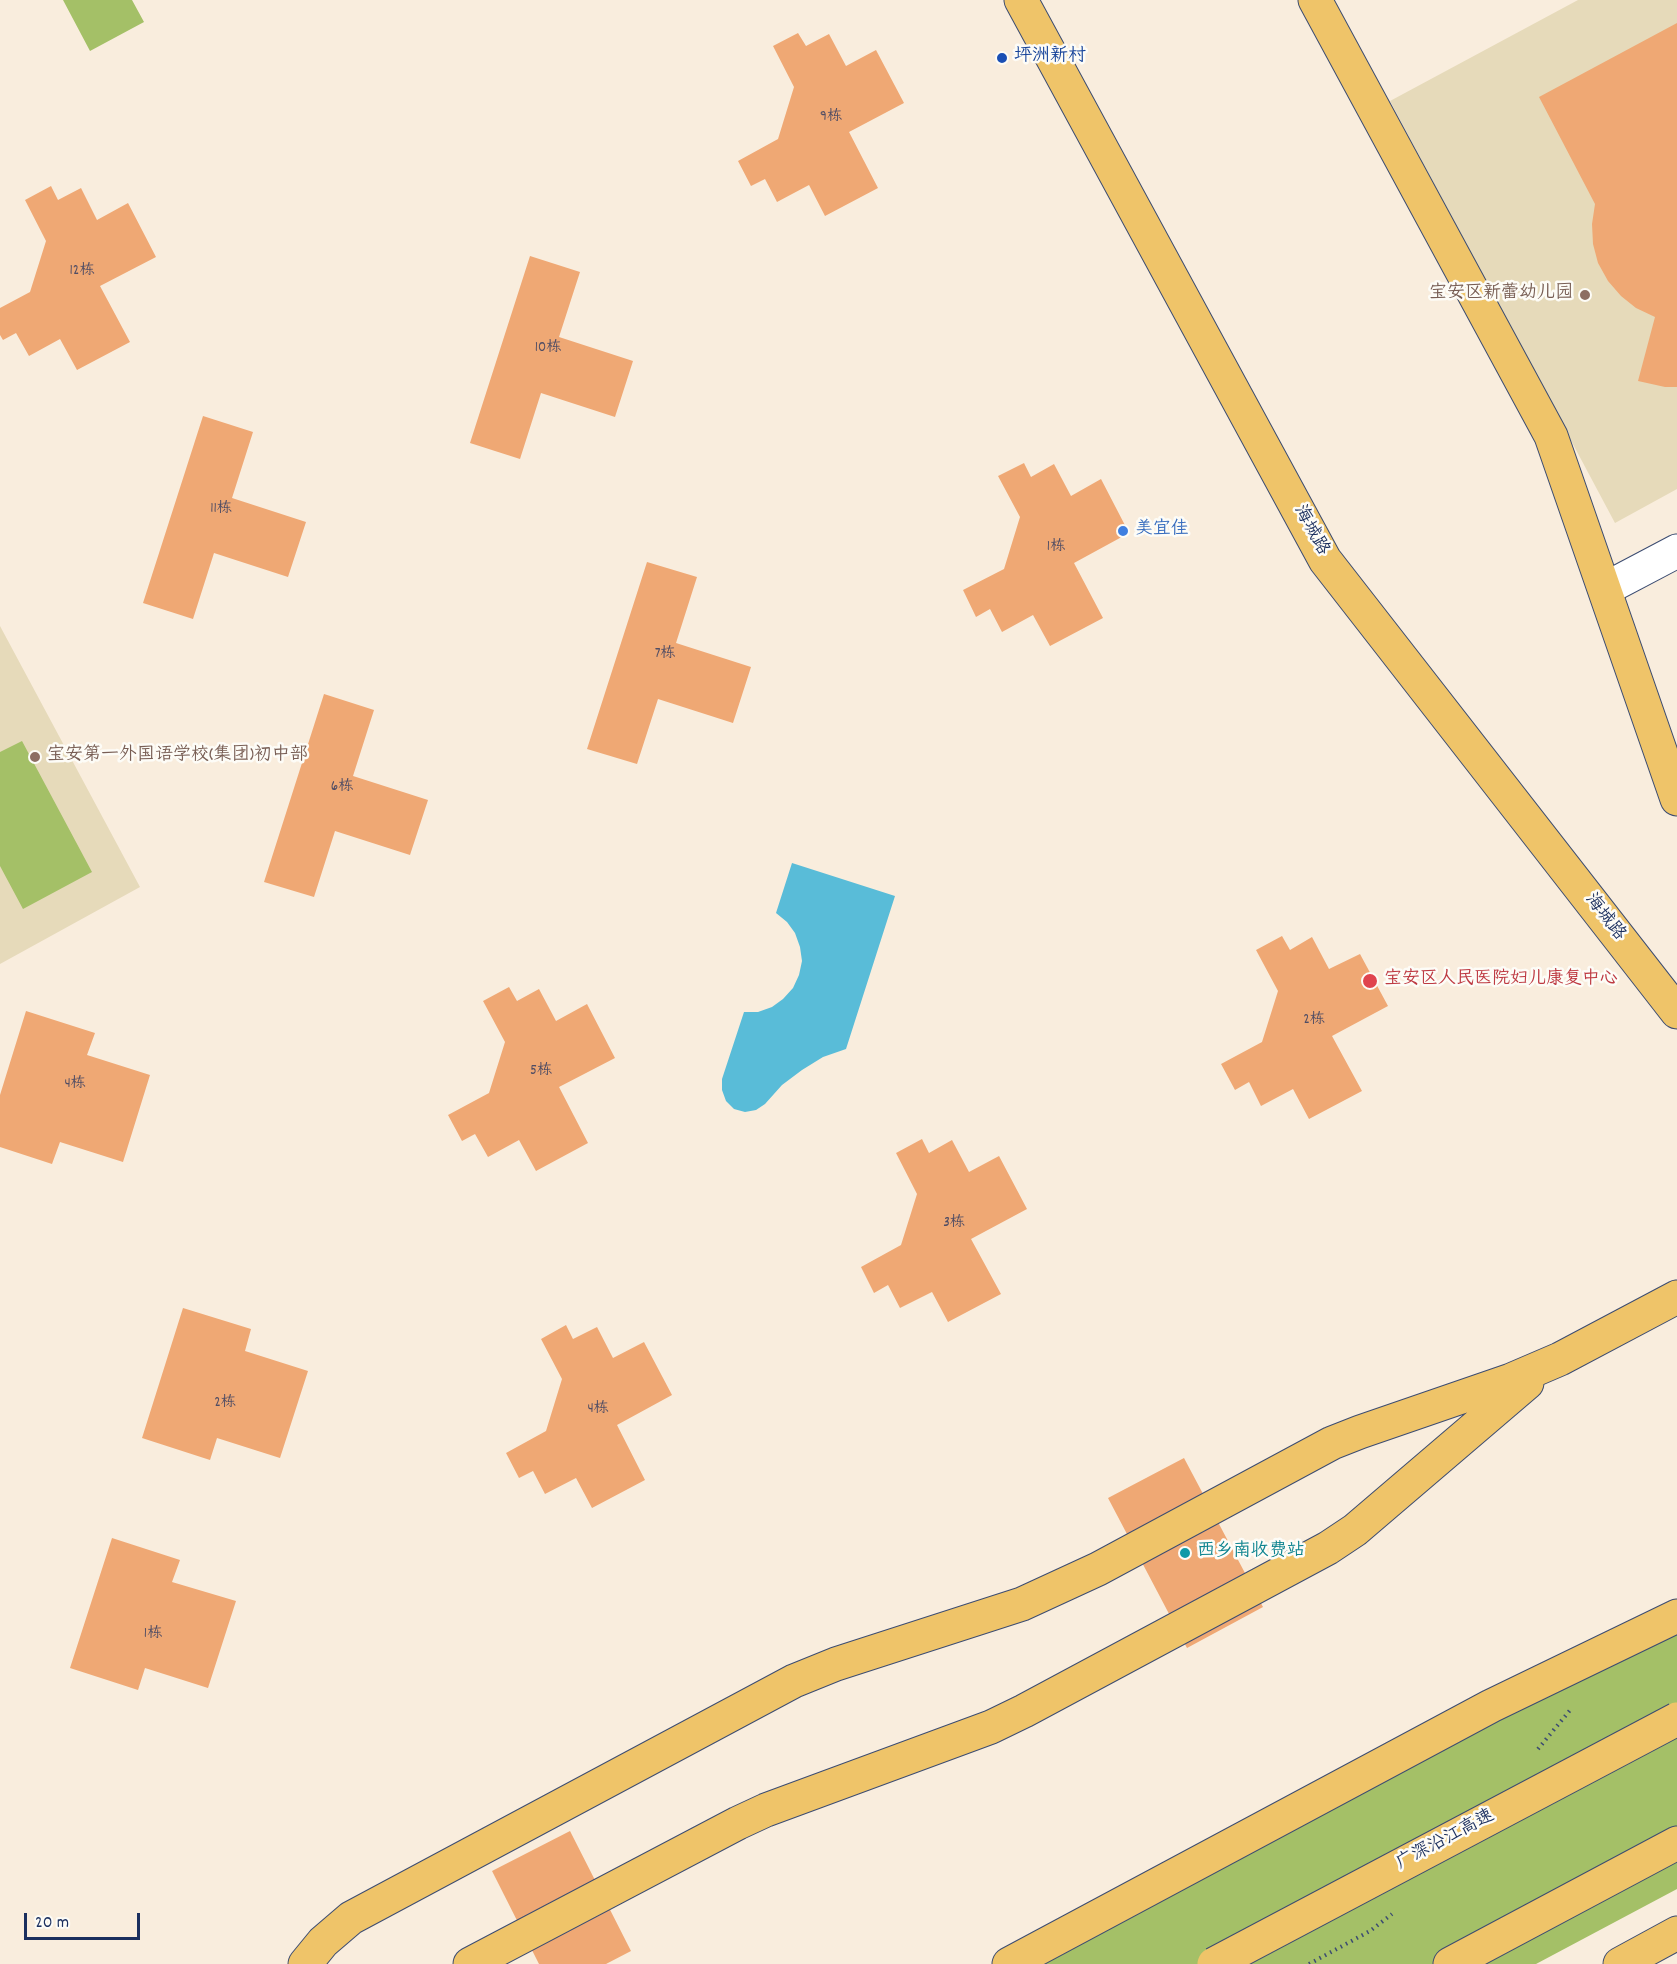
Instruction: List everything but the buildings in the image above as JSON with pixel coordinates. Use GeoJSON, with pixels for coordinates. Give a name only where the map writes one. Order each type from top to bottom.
{"type":"FeatureCollection","features":[{"type":"Feature","properties":{"kind":"main road","name":"海城路"},"geometry":{"type":"LineString","coordinates":[[1021,0],[1325,560],[1677,1012]]}},
{"type":"Feature","properties":{"kind":"main road"},"geometry":{"type":"LineString","coordinates":[[1315,0],[1551,436],[1677,799]]}},
{"type":"Feature","properties":{"kind":"main road"},"geometry":{"type":"LineString","coordinates":[[305,1964],[322,1942],[351,1918],[794,1681],[836,1664],[1022,1604],[1098,1569],[1332,1443],[1511,1380],[1560,1359],[1677,1297]]}},
{"type":"Feature","properties":{"kind":"main road"},"geometry":{"type":"LineString","coordinates":[[470,1964],[747,1818],[991,1727],[1024,1711],[1328,1548],[1355,1530],[1516,1391],[1560,1359]]}},
{"type":"Feature","properties":{"kind":"main road"},"geometry":{"type":"LineString","coordinates":[[1009,1964],[1491,1706],[1677,1616]]}},
{"type":"Feature","properties":{"kind":"main road","name":"广深沿江高速"},"geometry":{"type":"LineString","coordinates":[[1214,1964],[1677,1719]]}},
{"type":"Feature","properties":{"kind":"main road"},"geometry":{"type":"LineString","coordinates":[[1450,1964],[1677,1843]]}},
{"type":"Feature","properties":{"kind":"main road"},"geometry":{"type":"LineString","coordinates":[[1620,1964],[1677,1934]]}},
{"type":"Feature","properties":{"kind":"lane"},"geometry":{"type":"LineString","coordinates":[[1605,590],[1677,551]]}},
{"type":"Feature","properties":{"kind":"shaded area","name":"宝安区新蕾幼儿园"},"geometry":{"type":"Polygon","coordinates":[[[1578,0],[1677,0],[1677,489],[1615,523],[1390,101],[1578,0]]]}},
{"type":"Feature","properties":{"kind":"shaded area","name":"宝安第一外国语学校(集团)初中部"},"geometry":{"type":"Polygon","coordinates":[[[0,626],[140,887],[0,964],[0,626]]]}},
{"type":"Feature","properties":{"kind":"green space"},"geometry":{"type":"Polygon","coordinates":[[[63,0],[132,0],[144,22],[90,51],[63,0]]]}},
{"type":"Feature","properties":{"kind":"green space"},"geometry":{"type":"Polygon","coordinates":[[[22,741],[92,872],[23,909],[0,866],[0,752],[22,741]]]}},
{"type":"Feature","properties":{"kind":"green space"},"geometry":{"type":"Polygon","coordinates":[[[1677,1615],[1677,1889],[1536,1964],[1018,1964],[1677,1615]]]}},
{"type":"Feature","properties":{"kind":"water"},"geometry":{"type":"Polygon","coordinates":[[[792,863],[895,896],[846,1049],[823,1057],[802,1070],[782,1085],[765,1104],[756,1110],[745,1112],[734,1109],[726,1101],[722,1090],[722,1079],[744,1012],[758,1012],[772,1007],[793,988],[799,975],[802,961],[795,933],[776,913],[792,863]]]}},
{"type":"Feature","properties":{"kind":"place","name":"坪洲新村"},"geometry":{"type":"Point","coordinates":[1002,58]}},
{"type":"Feature","properties":{"kind":"place","name":"宝安区新蕾幼儿园"},"geometry":{"type":"Point","coordinates":[1585,295]}},
{"type":"Feature","properties":{"kind":"place","name":"美宜佳"},"geometry":{"type":"Point","coordinates":[1123,531]}},
{"type":"Feature","properties":{"kind":"place","name":"宝安第一外国语学校(集团)初中部"},"geometry":{"type":"Point","coordinates":[35,757]}},
{"type":"Feature","properties":{"kind":"place","name":"宝安区人民医院妇儿康复中心"},"geometry":{"type":"Point","coordinates":[1370,981]}},
{"type":"Feature","properties":{"kind":"place","name":"西乡南收费站"},"geometry":{"type":"Point","coordinates":[1185,1553]}}]}
